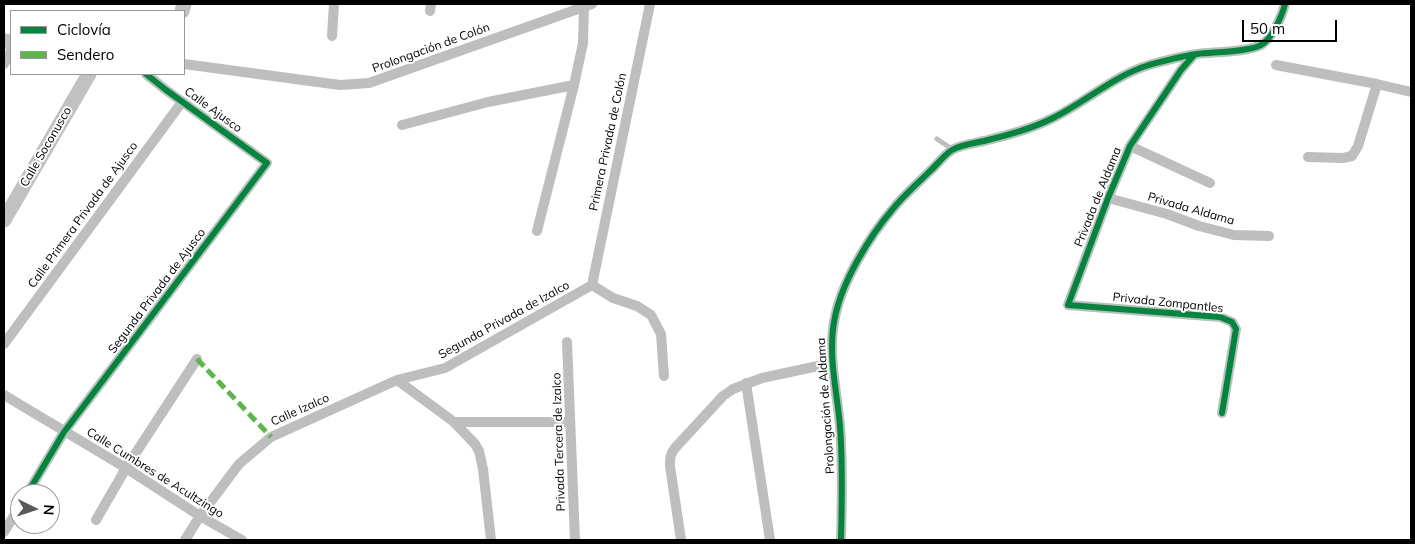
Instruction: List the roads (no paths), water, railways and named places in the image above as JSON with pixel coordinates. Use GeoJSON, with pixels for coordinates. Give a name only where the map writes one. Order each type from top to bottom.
{"type":"FeatureCollection","features":[{"type":"Feature","properties":{"kind":"main road","name":"Calle Soconusco"},"geometry":{"type":"LineString","coordinates":[[4,220],[88,75]]}},
{"type":"Feature","properties":{"kind":"street"},"geometry":{"type":"LineString","coordinates":[[332,36],[334,4]]}},
{"type":"Feature","properties":{"kind":"street","name":"Primera Privada de Colón"},"geometry":{"type":"LineString","coordinates":[[592,286],[650,4]]}},
{"type":"Feature","properties":{"kind":"street"},"geometry":{"type":"LineString","coordinates":[[952,149],[1025,130],[1068,110],[1116,79],[1154,64],[1194,55],[1260,46],[1269,37],[1285,4]]}},
{"type":"Feature","properties":{"kind":"street"},"geometry":{"type":"LineString","coordinates":[[537,231],[574,85],[583,43],[588,5]]}},
{"type":"Feature","properties":{"kind":"street","name":"Prolongación de Colón"},"geometry":{"type":"LineString","coordinates":[[185,64],[340,85],[369,83],[588,5]]}},
{"type":"Feature","properties":{"kind":"street"},"geometry":{"type":"LineString","coordinates":[[4,64],[10,53]]}},
{"type":"Feature","properties":{"kind":"street","name":"Privada de Aldama"},"geometry":{"type":"LineString","coordinates":[[1068,305],[1108,198],[1130,146],[1181,70],[1194,55]]}},
{"type":"Feature","properties":{"kind":"street"},"geometry":{"type":"LineString","coordinates":[[1276,65],[1411,92]]}},
{"type":"Feature","properties":{"kind":"street","name":"Calle Ajusco"},"geometry":{"type":"LineString","coordinates":[[147,75],[267,163]]}},
{"type":"Feature","properties":{"kind":"street"},"geometry":{"type":"LineString","coordinates":[[1308,157],[1343,158],[1352,156],[1358,146],[1376,84]]}},
{"type":"Feature","properties":{"kind":"street"},"geometry":{"type":"LineString","coordinates":[[402,125],[488,102],[574,85]]}},
{"type":"Feature","properties":{"kind":"street","name":"Calle Primera Privada de Ajusco"},"geometry":{"type":"LineString","coordinates":[[4,344],[182,102]]}},
{"type":"Feature","properties":{"kind":"street"},"geometry":{"type":"LineString","coordinates":[[1130,146],[1210,183]]}},
{"type":"Feature","properties":{"kind":"street","name":"Prolongación de Aldama"},"geometry":{"type":"LineString","coordinates":[[841,540],[841,440],[832,363],[832,341],[840,300],[858,260],[882,222],[893,208],[952,149]]}},
{"type":"Feature","properties":{"kind":"street","name":"Segunda Privada de Ajusco"},"geometry":{"type":"LineString","coordinates":[[33,484],[64,432],[267,163]]}},
{"type":"Feature","properties":{"kind":"street","name":"Privada Aldama"},"geometry":{"type":"LineString","coordinates":[[1108,198],[1167,214],[1198,226],[1234,235],[1269,236]]}},
{"type":"Feature","properties":{"kind":"street"},"geometry":{"type":"LineString","coordinates":[[592,286],[613,298],[637,306],[650,315],[661,334],[664,376]]}},
{"type":"Feature","properties":{"kind":"street","name":"Segunda Privada de Izalco"},"geometry":{"type":"LineString","coordinates":[[397,380],[445,368],[592,286]]}},
{"type":"Feature","properties":{"kind":"street","name":"Privada Zompantles"},"geometry":{"type":"LineString","coordinates":[[1068,305],[1220,317],[1232,322],[1236,330],[1222,413]]}},
{"type":"Feature","properties":{"kind":"street","name":"Privada Tercera de Izalco"},"geometry":{"type":"LineString","coordinates":[[567,342],[575,540]]}},
{"type":"Feature","properties":{"kind":"street"},"geometry":{"type":"LineString","coordinates":[[96,520],[126,468],[197,359]]}},
{"type":"Feature","properties":{"kind":"street"},"geometry":{"type":"LineString","coordinates":[[681,540],[670,466],[672,452],[723,396],[734,389],[762,378],[832,363]]}},
{"type":"Feature","properties":{"kind":"street"},"geometry":{"type":"LineString","coordinates":[[397,380],[454,422],[475,444],[483,469],[491,540]]}},
{"type":"Feature","properties":{"kind":"street","name":"Calle Izalco"},"geometry":{"type":"LineString","coordinates":[[186,540],[200,516],[239,464],[271,437],[397,380]]}},
{"type":"Feature","properties":{"kind":"street"},"geometry":{"type":"LineString","coordinates":[[746,383],[770,540]]}},
{"type":"Feature","properties":{"kind":"street","name":"Calle Cumbres de Acultzingo"},"geometry":{"type":"LineString","coordinates":[[4,395],[242,540]]}},
{"type":"Feature","properties":{"kind":"street"},"geometry":{"type":"LineString","coordinates":[[454,422],[570,422]]}},
{"type":"Feature","properties":{"kind":"lane"},"geometry":{"type":"LineString","coordinates":[[937,139],[952,149]]}}]}
